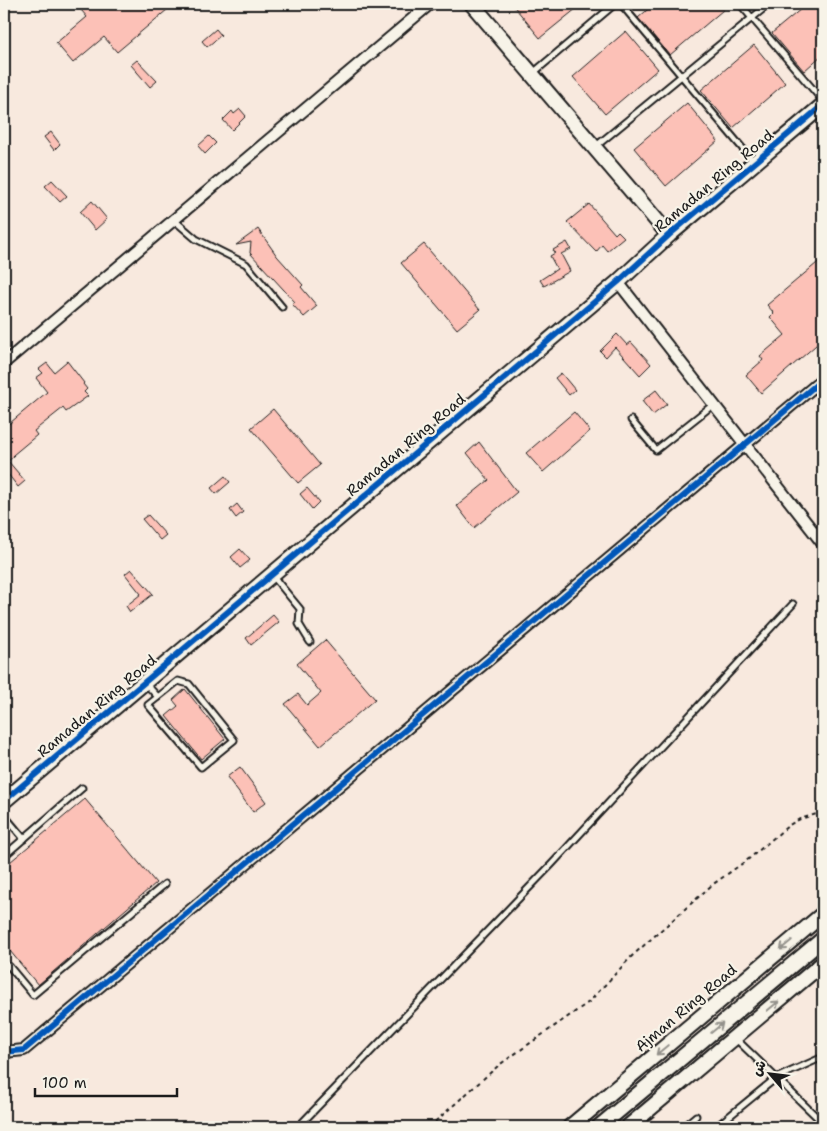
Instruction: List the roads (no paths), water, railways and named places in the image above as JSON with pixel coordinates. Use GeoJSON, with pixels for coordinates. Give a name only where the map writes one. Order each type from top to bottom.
{"type":"FeatureCollection","features":[{"type":"Feature","properties":{"kind":"street"},"geometry":{"type":"LineString","coordinates":[[4,363],[430,4]]}},
{"type":"Feature","properties":{"kind":"street"},"geometry":{"type":"LineString","coordinates":[[472,4],[669,235]]}},
{"type":"Feature","properties":{"kind":"street","name":"Ramadan Ring Road"},"geometry":{"type":"LineString","coordinates":[[4,801],[618,282],[669,235],[823,105]]}},
{"type":"Feature","properties":{"kind":"street"},"geometry":{"type":"LineString","coordinates":[[618,282],[823,544]]}},
{"type":"Feature","properties":{"kind":"street"},"geometry":{"type":"LineString","coordinates":[[4,1052],[24,1050],[823,379]]}},
{"type":"Feature","properties":{"kind":"street","name":"Ajman Ring Road"},"geometry":{"type":"LineString","coordinates":[[570,1127],[823,914]]}},
{"type":"Feature","properties":{"kind":"street"},"geometry":{"type":"LineString","coordinates":[[599,1127],[823,939]]}},
{"type":"Feature","properties":{"kind":"street"},"geometry":{"type":"LineString","coordinates":[[628,1127],[823,964]]}},
{"type":"Feature","properties":{"kind":"lane"},"geometry":{"type":"LineString","coordinates":[[532,74],[615,4]]}},
{"type":"Feature","properties":{"kind":"lane"},"geometry":{"type":"LineString","coordinates":[[621,4],[755,163]]}},
{"type":"Feature","properties":{"kind":"lane"},"geometry":{"type":"LineString","coordinates":[[740,4],[823,101]]}},
{"type":"Feature","properties":{"kind":"lane"},"geometry":{"type":"LineString","coordinates":[[595,148],[769,4]]}},
{"type":"Feature","properties":{"kind":"lane"},"geometry":{"type":"LineString","coordinates":[[173,220],[196,239],[246,264],[282,307]]}},
{"type":"Feature","properties":{"kind":"lane"},"geometry":{"type":"LineString","coordinates":[[631,420],[656,450],[714,404]]}},
{"type":"Feature","properties":{"kind":"lane"},"geometry":{"type":"LineString","coordinates":[[271,575],[300,609],[299,624],[310,642]]}},
{"type":"Feature","properties":{"kind":"lane"},"geometry":{"type":"LineString","coordinates":[[298,1127],[551,865],[793,604]]}},
{"type":"Feature","properties":{"kind":"lane"},"geometry":{"type":"LineString","coordinates":[[144,681],[158,697]]}},
{"type":"Feature","properties":{"kind":"lane"},"geometry":{"type":"LineString","coordinates":[[178,681],[190,684],[234,740],[201,767],[148,705],[158,697],[178,681]]}},
{"type":"Feature","properties":{"kind":"lane"},"geometry":{"type":"LineString","coordinates":[[4,856],[82,788]]}},
{"type":"Feature","properties":{"kind":"lane"},"geometry":{"type":"LineString","coordinates":[[4,815],[24,839]]}},
{"type":"Feature","properties":{"kind":"lane"},"geometry":{"type":"LineString","coordinates":[[4,966],[9,966],[33,995],[165,884]]}},
{"type":"Feature","properties":{"kind":"lane"},"geometry":{"type":"LineString","coordinates":[[735,1038],[823,1123]]}},
{"type":"Feature","properties":{"kind":"lane"},"geometry":{"type":"LineString","coordinates":[[716,1127],[776,1078],[823,1056]]}},
{"type":"Feature","properties":{"kind":"lane"},"geometry":{"type":"LineString","coordinates":[[817,1059],[823,1063]]}},
{"type":"Feature","properties":{"kind":"lane"},"geometry":{"type":"LineString","coordinates":[[683,1127],[696,1116]]}}]}
